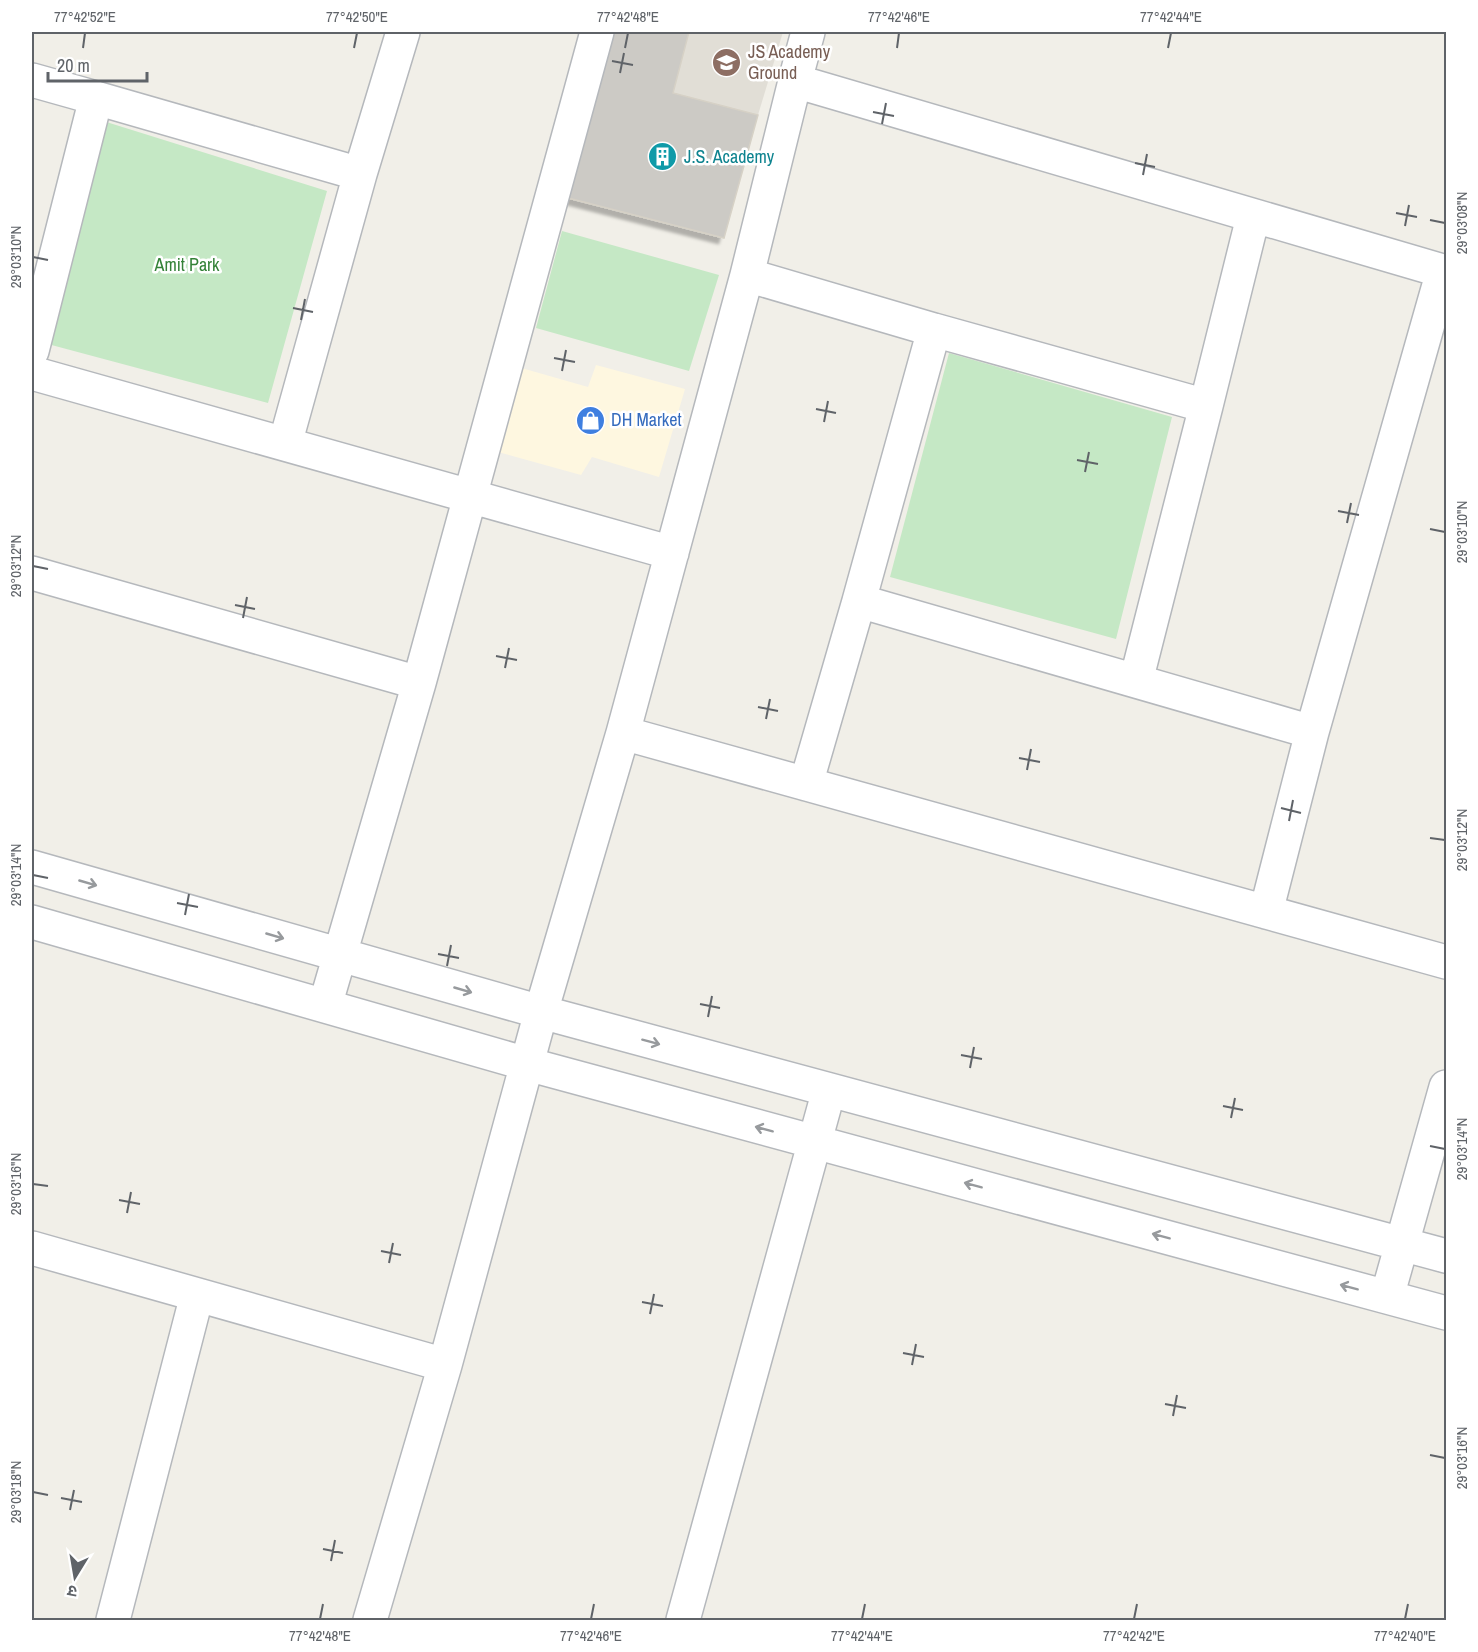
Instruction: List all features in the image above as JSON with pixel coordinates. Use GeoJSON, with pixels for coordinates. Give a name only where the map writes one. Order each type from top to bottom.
{"type":"FeatureCollection","features":[{"type":"Feature","properties":{"kind":"street"},"geometry":{"type":"LineString","coordinates":[[285,444],[360,174],[403,32]]}},
{"type":"Feature","properties":{"kind":"street"},"geometry":{"type":"LineString","coordinates":[[325,1006],[472,494],[597,32]]}},
{"type":"Feature","properties":{"kind":"street"},"geometry":{"type":"LineString","coordinates":[[370,1620],[445,1365],[541,1012],[623,733],[747,275],[808,32]]}},
{"type":"Feature","properties":{"kind":"street"},"geometry":{"type":"LineString","coordinates":[[32,80],[360,174]]}},
{"type":"Feature","properties":{"kind":"street"},"geometry":{"type":"LineString","coordinates":[[795,81],[1445,272],[1312,732],[1266,912]]}},
{"type":"Feature","properties":{"kind":"street"},"geometry":{"type":"LineString","coordinates":[[32,351],[96,98]]}},
{"type":"Feature","properties":{"kind":"street"},"geometry":{"type":"LineString","coordinates":[[1136,681],[1253,216]]}},
{"type":"Feature","properties":{"kind":"street"},"geometry":{"type":"LineString","coordinates":[[747,275],[1206,406]]}},
{"type":"Feature","properties":{"kind":"street"},"geometry":{"type":"LineString","coordinates":[[806,784],[934,330]]}},
{"type":"Feature","properties":{"kind":"street"},"geometry":{"type":"LineString","coordinates":[[32,373],[472,494],[672,553]]}},
{"type":"Feature","properties":{"kind":"street"},"geometry":{"type":"LineString","coordinates":[[32,573],[419,683]]}},
{"type":"Feature","properties":{"kind":"street"},"geometry":{"type":"LineString","coordinates":[[859,601],[1312,732]]}},
{"type":"Feature","properties":{"kind":"street"},"geometry":{"type":"LineString","coordinates":[[623,733],[1446,962]]}},
{"type":"Feature","properties":{"kind":"street"},"geometry":{"type":"LineString","coordinates":[[32,867],[541,1012],[1446,1256]]}},
{"type":"Feature","properties":{"kind":"street"},"geometry":{"type":"LineString","coordinates":[[32,922],[528,1064],[1446,1313]]}},
{"type":"Feature","properties":{"kind":"street"},"geometry":{"type":"LineString","coordinates":[[1387,1297],[1446,1087]]}},
{"type":"Feature","properties":{"kind":"street"},"geometry":{"type":"LineString","coordinates":[[683,1620],[829,1090]]}},
{"type":"Feature","properties":{"kind":"street"},"geometry":{"type":"LineString","coordinates":[[32,1248],[445,1365]]}},
{"type":"Feature","properties":{"kind":"street"},"geometry":{"type":"LineString","coordinates":[[113,1620],[197,1295]]}},
{"type":"Feature","properties":{"kind":"shaded area","name":"JS Academy Ground"},"geometry":{"type":"Polygon","coordinates":[[[689,32],[783,32],[758,115],[673,93],[689,32]]]}},
{"type":"Feature","properties":{"kind":"shaded area","name":"DH Market"},"geometry":{"type":"Polygon","coordinates":[[[596,365],[685,389],[659,477],[592,457],[581,475],[498,452],[518,367],[588,387],[596,365]]]}},
{"type":"Feature","properties":{"kind":"green space","name":"Amit Park"},"geometry":{"type":"Polygon","coordinates":[[[100,120],[327,191],[268,403],[44,343],[100,120]]]}},
{"type":"Feature","properties":{"kind":"green space"},"geometry":{"type":"Polygon","coordinates":[[[562,231],[719,275],[689,371],[536,328],[562,231]]]}},
{"type":"Feature","properties":{"kind":"green space"},"geometry":{"type":"Polygon","coordinates":[[[949,353],[1172,417],[1116,639],[890,577],[949,353]]]}},
{"type":"Feature","properties":{"kind":"building","name":"J.S. Academy"},"geometry":{"type":"Polygon","coordinates":[[[614,32],[689,32],[673,93],[758,115],[724,238],[568,198],[614,32]]]}},
{"type":"Feature","properties":{"kind":"place","name":"JS Academy Ground"},"geometry":{"type":"Point","coordinates":[727,62]}},
{"type":"Feature","properties":{"kind":"place","name":"J.S. Academy"},"geometry":{"type":"Point","coordinates":[663,157]}},
{"type":"Feature","properties":{"kind":"place","name":"DH Market"},"geometry":{"type":"Point","coordinates":[590,420]}}]}
